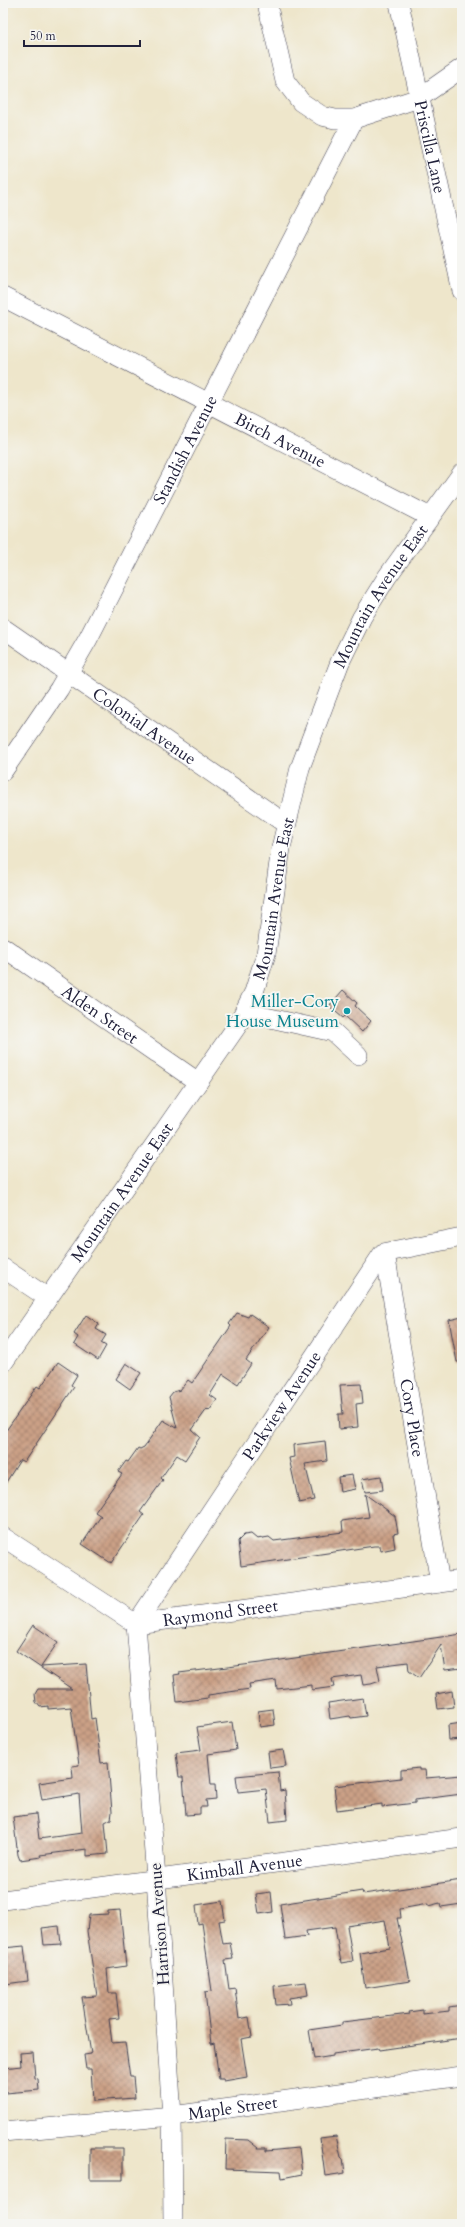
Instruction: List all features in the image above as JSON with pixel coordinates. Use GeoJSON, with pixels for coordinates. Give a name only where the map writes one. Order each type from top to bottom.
{"type":"FeatureCollection","features":[{"type":"Feature","properties":{"kind":"street"},"geometry":{"type":"LineString","coordinates":[[267,3],[285,81],[291,92],[310,109],[322,116],[335,119],[354,120],[419,98],[462,68]]}},
{"type":"Feature","properties":{"kind":"street","name":"Priscilla Lane"},"geometry":{"type":"LineString","coordinates":[[399,3],[462,291]]}},
{"type":"Feature","properties":{"kind":"street","name":"Standish Avenue"},"geometry":{"type":"LineString","coordinates":[[3,771],[68,673],[118,582],[354,120]]}},
{"type":"Feature","properties":{"kind":"street","name":"Birch Avenue"},"geometry":{"type":"LineString","coordinates":[[3,297],[430,517]]}},
{"type":"Feature","properties":{"kind":"street","name":"Mountain Avenue East"},"geometry":{"type":"LineString","coordinates":[[3,1363],[238,1026],[254,992],[266,954],[281,848],[300,768],[340,662],[362,617],[374,597],[462,473]]}},
{"type":"Feature","properties":{"kind":"street","name":"Colonial Avenue"},"geometry":{"type":"LineString","coordinates":[[3,628],[286,824]]}},
{"type":"Feature","properties":{"kind":"street","name":"Alden Street"},"geometry":{"type":"LineString","coordinates":[[3,947],[198,1082]]}},
{"type":"Feature","properties":{"kind":"street"},"geometry":{"type":"LineString","coordinates":[[245,1010],[262,1016],[333,1032],[358,1055]]}},
{"type":"Feature","properties":{"kind":"street"},"geometry":{"type":"LineString","coordinates":[[385,1253],[462,1237]]}},
{"type":"Feature","properties":{"kind":"street","name":"Cory Place"},"geometry":{"type":"LineString","coordinates":[[385,1253],[440,1583]]}},
{"type":"Feature","properties":{"kind":"street","name":"Parkview Avenue"},"geometry":{"type":"LineString","coordinates":[[136,1624],[385,1253]]}},
{"type":"Feature","properties":{"kind":"street"},"geometry":{"type":"LineString","coordinates":[[3,1268],[48,1298]]}},
{"type":"Feature","properties":{"kind":"street"},"geometry":{"type":"LineString","coordinates":[[3,1537],[136,1624]]}},
{"type":"Feature","properties":{"kind":"street","name":"Raymond Street"},"geometry":{"type":"LineString","coordinates":[[136,1624],[462,1580]]}},
{"type":"Feature","properties":{"kind":"street","name":"Harrison Avenue"},"geometry":{"type":"LineString","coordinates":[[136,1624],[156,1878],[172,2116],[173,2224]]}},
{"type":"Feature","properties":{"kind":"street","name":"Kimball Avenue"},"geometry":{"type":"LineString","coordinates":[[3,1900],[156,1878],[462,1838]]}},
{"type":"Feature","properties":{"kind":"street","name":"Maple Street"},"geometry":{"type":"LineString","coordinates":[[3,2132],[172,2116],[462,2076]]}},
{"type":"Feature","properties":{"kind":"building","name":"Miller-Cory House Museum"},"geometry":{"type":"Polygon","coordinates":[[[343,990],[357,1003],[355,1006],[371,1021],[362,1032],[345,1016],[343,1018],[329,1006],[343,990]]]}},
{"type":"Feature","properties":{"kind":"building"},"geometry":{"type":"Polygon","coordinates":[[[237,1313],[248,1317],[250,1314],[269,1327],[246,1360],[251,1364],[238,1384],[223,1374],[210,1395],[217,1400],[209,1411],[207,1409],[192,1430],[200,1437],[185,1460],[177,1455],[161,1478],[163,1480],[140,1512],[144,1515],[111,1563],[82,1544],[101,1516],[95,1512],[122,1474],[118,1472],[126,1461],[128,1462],[138,1448],[140,1449],[144,1447],[163,1420],[177,1428],[169,1397],[173,1392],[180,1390],[188,1380],[192,1383],[231,1326],[229,1324],[237,1313]]]}},
{"type":"Feature","properties":{"kind":"building"},"geometry":{"type":"Polygon","coordinates":[[[86,1315],[99,1324],[96,1329],[106,1335],[101,1343],[106,1346],[98,1360],[74,1344],[78,1337],[74,1334],[86,1315]]]}},
{"type":"Feature","properties":{"kind":"building"},"geometry":{"type":"Polygon","coordinates":[[[462,1317],[462,1362],[457,1362],[449,1320],[462,1317]]]}},
{"type":"Feature","properties":{"kind":"building"},"geometry":{"type":"Polygon","coordinates":[[[58,1362],[77,1375],[71,1385],[74,1387],[24,1462],[20,1460],[3,1487],[3,1435],[37,1386],[40,1388],[58,1362]]]}},
{"type":"Feature","properties":{"kind":"building"},"geometry":{"type":"Polygon","coordinates":[[[126,1363],[141,1373],[130,1389],[116,1379],[126,1363]]]}},
{"type":"Feature","properties":{"kind":"building"},"geometry":{"type":"Polygon","coordinates":[[[361,1384],[363,1403],[356,1404],[358,1427],[339,1429],[338,1414],[343,1414],[340,1385],[361,1384]]]}},
{"type":"Feature","properties":{"kind":"building"},"geometry":{"type":"Polygon","coordinates":[[[325,1441],[327,1461],[305,1464],[314,1500],[299,1503],[289,1458],[294,1457],[293,1445],[325,1441]]]}},
{"type":"Feature","properties":{"kind":"building"},"geometry":{"type":"Polygon","coordinates":[[[352,1475],[355,1489],[340,1492],[338,1477],[352,1475]]]}},
{"type":"Feature","properties":{"kind":"building"},"geometry":{"type":"Polygon","coordinates":[[[381,1476],[383,1490],[365,1492],[362,1479],[381,1476]]]}},
{"type":"Feature","properties":{"kind":"building"},"geometry":{"type":"Polygon","coordinates":[[[365,1494],[395,1516],[398,1533],[393,1534],[395,1548],[381,1551],[380,1546],[374,1546],[241,1566],[238,1541],[244,1535],[251,1534],[257,1539],[269,1537],[274,1541],[343,1532],[342,1521],[369,1517],[365,1494]]]}},
{"type":"Feature","properties":{"kind":"building"},"geometry":{"type":"Polygon","coordinates":[[[33,1625],[58,1642],[41,1667],[86,1664],[91,1719],[95,1718],[101,1763],[108,1762],[112,1812],[111,1819],[105,1822],[108,1854],[87,1856],[87,1849],[40,1855],[41,1857],[20,1860],[18,1855],[13,1817],[36,1814],[39,1839],[82,1833],[79,1794],[42,1800],[39,1783],[73,1778],[72,1766],[79,1765],[71,1707],[48,1709],[48,1706],[40,1707],[36,1702],[35,1694],[38,1689],[72,1689],[16,1651],[33,1625]]]}},
{"type":"Feature","properties":{"kind":"building"},"geometry":{"type":"Polygon","coordinates":[[[462,1634],[462,1668],[445,1670],[441,1645],[419,1678],[409,1671],[408,1662],[377,1666],[380,1681],[371,1684],[363,1685],[361,1675],[332,1679],[334,1687],[312,1690],[312,1685],[277,1689],[276,1680],[249,1684],[250,1689],[208,1695],[208,1698],[177,1702],[174,1675],[180,1674],[179,1673],[462,1634]]]}},
{"type":"Feature","properties":{"kind":"building"},"geometry":{"type":"Polygon","coordinates":[[[452,1691],[454,1707],[438,1709],[436,1694],[452,1691]]]}},
{"type":"Feature","properties":{"kind":"building"},"geometry":{"type":"Polygon","coordinates":[[[363,1698],[366,1716],[351,1718],[350,1716],[330,1719],[328,1703],[363,1698]]]}},
{"type":"Feature","properties":{"kind":"building"},"geometry":{"type":"Polygon","coordinates":[[[273,1709],[275,1725],[260,1727],[258,1711],[273,1709]]]}},
{"type":"Feature","properties":{"kind":"building"},"geometry":{"type":"Polygon","coordinates":[[[232,1722],[236,1750],[208,1754],[211,1785],[215,1785],[216,1799],[206,1800],[207,1807],[200,1807],[200,1814],[186,1815],[183,1777],[179,1777],[176,1753],[201,1750],[197,1727],[232,1722]]]}},
{"type":"Feature","properties":{"kind":"building"},"geometry":{"type":"Polygon","coordinates":[[[462,1723],[462,1739],[449,1740],[448,1725],[462,1723]]]}},
{"type":"Feature","properties":{"kind":"building"},"geometry":{"type":"Polygon","coordinates":[[[283,1750],[286,1766],[270,1768],[268,1752],[283,1750]]]}},
{"type":"Feature","properties":{"kind":"building"},"geometry":{"type":"Polygon","coordinates":[[[419,1768],[419,1770],[425,1770],[426,1778],[462,1775],[462,1794],[415,1800],[415,1803],[382,1807],[382,1804],[337,1810],[334,1786],[401,1778],[401,1770],[419,1768]]]}},
{"type":"Feature","properties":{"kind":"building"},"geometry":{"type":"Polygon","coordinates":[[[278,1772],[280,1791],[285,1790],[287,1820],[270,1822],[266,1789],[238,1792],[236,1776],[278,1772]]]}},
{"type":"Feature","properties":{"kind":"building"},"geometry":{"type":"Polygon","coordinates":[[[462,1880],[462,1904],[441,1907],[440,1903],[400,1909],[401,1918],[397,1918],[410,1981],[365,1988],[360,1953],[390,1948],[385,1920],[347,1926],[353,1961],[341,1963],[335,1927],[306,1931],[307,1936],[285,1939],[280,1904],[362,1891],[363,1894],[462,1880]]]}},
{"type":"Feature","properties":{"kind":"building"},"geometry":{"type":"Polygon","coordinates":[[[271,1892],[273,1912],[259,1914],[256,1894],[271,1892]]]}},
{"type":"Feature","properties":{"kind":"building"},"geometry":{"type":"Polygon","coordinates":[[[222,1901],[225,1920],[219,1921],[223,1944],[230,1943],[233,1959],[225,1960],[229,1989],[235,1988],[239,2019],[249,2017],[252,2037],[241,2039],[247,2077],[224,2081],[223,2079],[219,2079],[214,2043],[211,2044],[205,1992],[212,1991],[202,1923],[198,1924],[196,1905],[222,1901]]]}},
{"type":"Feature","properties":{"kind":"building"},"geometry":{"type":"Polygon","coordinates":[[[120,1910],[126,1966],[107,1969],[109,1993],[116,1993],[119,2018],[109,2019],[112,2043],[125,2042],[130,2077],[133,2077],[135,2098],[93,2101],[91,2069],[86,2069],[84,2055],[91,2054],[82,1997],[97,1996],[87,1931],[89,1915],[108,1914],[108,1911],[120,1910]]]}},
{"type":"Feature","properties":{"kind":"building"},"geometry":{"type":"Polygon","coordinates":[[[59,1926],[61,1944],[44,1945],[42,1928],[59,1926]]]}},
{"type":"Feature","properties":{"kind":"building"},"geometry":{"type":"Polygon","coordinates":[[[24,1946],[28,1981],[5,1984],[3,1948],[24,1946]]]}},
{"type":"Feature","properties":{"kind":"building"},"geometry":{"type":"Polygon","coordinates":[[[306,1982],[308,1995],[289,1998],[290,2004],[276,2005],[274,1986],[306,1982]]]}},
{"type":"Feature","properties":{"kind":"building"},"geometry":{"type":"Polygon","coordinates":[[[462,2005],[462,2038],[379,2050],[378,2048],[333,2054],[333,2056],[314,2059],[309,2030],[342,2025],[342,2022],[410,2014],[409,2012],[423,2010],[423,2014],[449,2011],[449,2007],[462,2005]]]}},
{"type":"Feature","properties":{"kind":"building"},"geometry":{"type":"Polygon","coordinates":[[[33,2052],[35,2078],[38,2079],[39,2090],[6,2093],[4,2068],[21,2066],[20,2053],[33,2052]]]}},
{"type":"Feature","properties":{"kind":"building"},"geometry":{"type":"Polygon","coordinates":[[[336,2136],[341,2157],[343,2159],[345,2173],[325,2176],[320,2138],[336,2136]]]}},
{"type":"Feature","properties":{"kind":"building"},"geometry":{"type":"Polygon","coordinates":[[[226,2139],[248,2140],[258,2148],[266,2148],[266,2151],[299,2148],[302,2174],[282,2178],[281,2171],[225,2169],[226,2139]]]}},
{"type":"Feature","properties":{"kind":"building"},"geometry":{"type":"Polygon","coordinates":[[[90,2148],[123,2148],[123,2180],[90,2180],[90,2148]]]}},
{"type":"Feature","properties":{"kind":"place","name":"Miller-Cory House Museum"},"geometry":{"type":"Point","coordinates":[347,1011]}}]}
